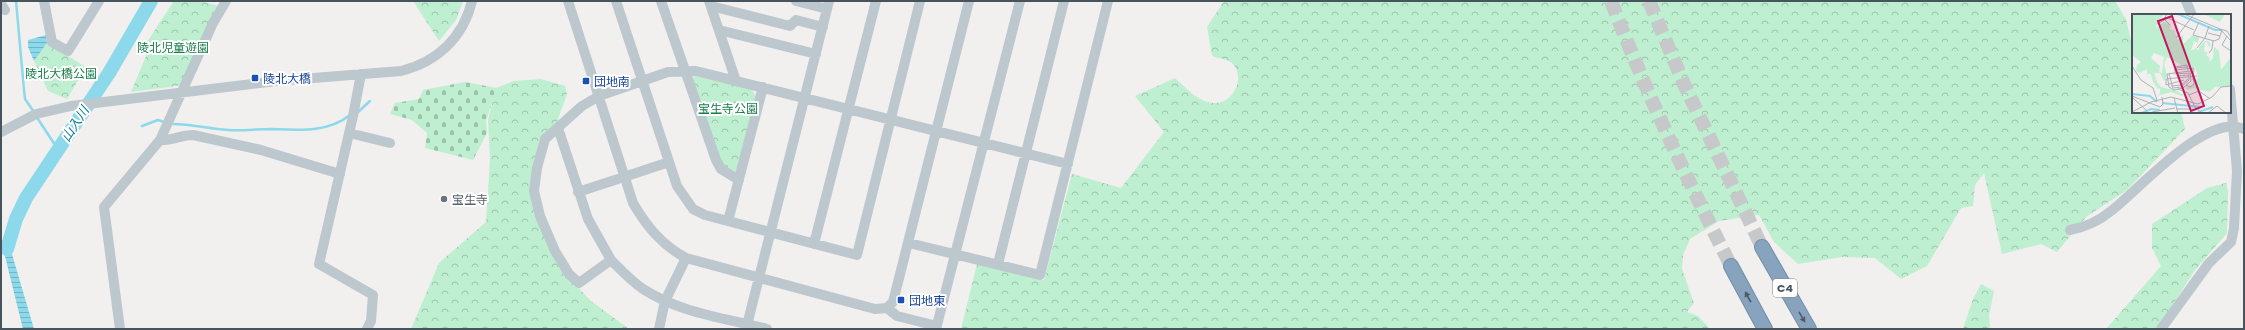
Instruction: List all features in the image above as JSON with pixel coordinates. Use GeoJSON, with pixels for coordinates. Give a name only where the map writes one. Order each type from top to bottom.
{"type":"FeatureCollection","features":[{"type":"Feature","properties":{"kind":"highway","name":"C4"},"geometry":{"type":"LineString","coordinates":[[1762,247],[1808,329]]}},
{"type":"Feature","properties":{"kind":"highway"},"geometry":{"type":"LineString","coordinates":[[1731,266],[1765,329]]}},
{"type":"Feature","properties":{"kind":"street"},"geometry":{"type":"LineString","coordinates":[[44,1],[52,42],[68,51],[99,1]]}},
{"type":"Feature","properties":{"kind":"street"},"geometry":{"type":"LineString","coordinates":[[120,329],[104,207],[160,140],[213,22],[226,1]]}},
{"type":"Feature","properties":{"kind":"street"},"geometry":{"type":"LineString","coordinates":[[1,132],[23,119],[52,109],[127,98],[276,81],[401,71],[417,67],[444,50],[457,37],[465,22],[472,1]]}},
{"type":"Feature","properties":{"kind":"street"},"geometry":{"type":"LineString","coordinates":[[568,1],[633,204],[644,223],[657,238],[673,251],[686,258],[874,309],[887,308],[893,302],[969,1]]}},
{"type":"Feature","properties":{"kind":"street"},"geometry":{"type":"LineString","coordinates":[[616,1],[677,186],[693,209],[728,222],[857,254],[920,1]]}},
{"type":"Feature","properties":{"kind":"street"},"geometry":{"type":"LineString","coordinates":[[662,1],[684,70],[716,160],[721,169],[738,180]]}},
{"type":"Feature","properties":{"kind":"street"},"geometry":{"type":"LineString","coordinates":[[747,326],[828,5],[796,1]]}},
{"type":"Feature","properties":{"kind":"street"},"geometry":{"type":"LineString","coordinates":[[814,244],[876,1]]}},
{"type":"Feature","properties":{"kind":"street"},"geometry":{"type":"LineString","coordinates":[[887,308],[897,316],[936,327],[1020,1]]}},
{"type":"Feature","properties":{"kind":"street"},"geometry":{"type":"LineString","coordinates":[[998,264],[1064,1]]}},
{"type":"Feature","properties":{"kind":"street"},"geometry":{"type":"LineString","coordinates":[[909,242],[1040,275],[1108,1]]}},
{"type":"Feature","properties":{"kind":"street"},"geometry":{"type":"LineString","coordinates":[[2186,1],[2192,14]]}},
{"type":"Feature","properties":{"kind":"street"},"geometry":{"type":"LineString","coordinates":[[710,4],[736,81]]}},
{"type":"Feature","properties":{"kind":"street"},"geometry":{"type":"LineString","coordinates":[[710,4],[790,26],[796,20],[823,27]]}},
{"type":"Feature","properties":{"kind":"street"},"geometry":{"type":"LineString","coordinates":[[719,30],[816,54]]}},
{"type":"Feature","properties":{"kind":"street"},"geometry":{"type":"LineString","coordinates":[[611,260],[579,284],[569,274],[546,232],[534,191],[537,168],[545,139],[582,106],[599,96],[668,72],[684,70],[696,71],[1068,164]]}},
{"type":"Feature","properties":{"kind":"street"},"geometry":{"type":"LineString","coordinates":[[361,74],[319,264],[373,295],[371,321],[367,329]]}},
{"type":"Feature","properties":{"kind":"street"},"geometry":{"type":"LineString","coordinates":[[728,222],[763,88]]}},
{"type":"Feature","properties":{"kind":"street"},"geometry":{"type":"LineString","coordinates":[[2161,329],[2209,263],[2231,242],[2234,228],[2237,171],[2231,98]]}},
{"type":"Feature","properties":{"kind":"street"},"geometry":{"type":"LineString","coordinates":[[2070,230],[2094,222],[2112,211],[2173,155],[2191,143],[2222,127],[2244,129]]}},
{"type":"Feature","properties":{"kind":"street"},"geometry":{"type":"LineString","coordinates":[[558,128],[588,220],[611,260],[642,288],[665,301],[688,310],[747,326],[767,329]]}},
{"type":"Feature","properties":{"kind":"street"},"geometry":{"type":"LineString","coordinates":[[349,133],[390,143]]}},
{"type":"Feature","properties":{"kind":"street"},"geometry":{"type":"LineString","coordinates":[[160,140],[168,141],[184,135],[193,135],[261,150],[340,174]]}},
{"type":"Feature","properties":{"kind":"street"},"geometry":{"type":"LineString","coordinates":[[630,175],[669,162]]}},
{"type":"Feature","properties":{"kind":"street"},"geometry":{"type":"LineString","coordinates":[[578,192],[618,179]]}},
{"type":"Feature","properties":{"kind":"street"},"geometry":{"type":"LineString","coordinates":[[660,329],[665,301],[686,258]]}},
{"type":"Feature","properties":{"kind":"green space","name":"陵北児童遊園"},"geometry":{"type":"Polygon","coordinates":[[[174,1],[200,1],[219,6],[184,85],[131,92],[149,49],[145,45],[174,1]]]}},
{"type":"Feature","properties":{"kind":"green space"},"geometry":{"type":"Polygon","coordinates":[[[413,1],[463,1],[456,20],[439,41],[413,1]]]}},
{"type":"Feature","properties":{"kind":"green space"},"geometry":{"type":"Polygon","coordinates":[[[1224,1],[2115,1],[2126,19],[2132,45],[2132,113],[2181,113],[2185,129],[2127,190],[2086,217],[2057,252],[2041,244],[2002,254],[1984,173],[1975,185],[1973,206],[1961,208],[1927,266],[1901,279],[1875,258],[1842,257],[1798,264],[1774,242],[1759,215],[1719,221],[1690,239],[1683,255],[1682,269],[1694,303],[1687,312],[1698,316],[1710,329],[961,329],[977,264],[1044,280],[1072,174],[1121,188],[1164,132],[1135,96],[1175,78],[1193,94],[1208,102],[1221,102],[1232,94],[1236,89],[1238,82],[1236,69],[1232,63],[1212,56],[1207,27],[1224,1]]]}},
{"type":"Feature","properties":{"kind":"green space","name":"陵北大橋公園"},"geometry":{"type":"Polygon","coordinates":[[[47,43],[86,67],[67,99],[48,91],[34,61],[47,43]]]}},
{"type":"Feature","properties":{"kind":"green space","name":"宝生寺公園"},"geometry":{"type":"Polygon","coordinates":[[[696,76],[751,89],[756,96],[736,172],[724,165],[719,157],[692,79],[696,76]]]}},
{"type":"Feature","properties":{"kind":"green space"},"geometry":{"type":"Polygon","coordinates":[[[541,79],[565,86],[567,94],[557,122],[540,138],[531,194],[565,274],[591,301],[629,329],[411,329],[439,263],[486,222],[490,159],[488,120],[496,88],[514,81],[541,79]]]}},
{"type":"Feature","properties":{"kind":"green space"},"geometry":{"type":"Polygon","coordinates":[[[465,82],[497,88],[486,121],[487,133],[473,160],[425,148],[427,133],[412,120],[390,114],[395,103],[419,99],[423,90],[465,82]]]}},
{"type":"Feature","properties":{"kind":"green space"},"geometry":{"type":"Polygon","coordinates":[[[2226,183],[2228,192],[2227,233],[2195,270],[2157,329],[2106,329],[2161,266],[2152,248],[2152,224],[2207,188],[2226,183]]]}},
{"type":"Feature","properties":{"kind":"green space"},"geometry":{"type":"Polygon","coordinates":[[[1981,284],[1994,291],[1989,315],[1990,329],[1963,329],[1973,299],[1981,284]]]}},
{"type":"Feature","properties":{"kind":"water"},"geometry":{"type":"Polygon","coordinates":[[[46,35],[47,43],[34,61],[28,47],[28,40],[46,35]]]}},
{"type":"Feature","properties":{"kind":"water"},"geometry":{"type":"Polygon","coordinates":[[[1,240],[9,244],[34,329],[23,329],[1,240]]]}},
{"type":"Feature","properties":{"kind":"waterway"},"geometry":{"type":"LineString","coordinates":[[16,1],[25,99],[34,112]]}},
{"type":"Feature","properties":{"kind":"waterway","name":"山入川"},"geometry":{"type":"LineString","coordinates":[[7,249],[16,219],[26,198],[109,73],[151,1]]}},
{"type":"Feature","properties":{"kind":"waterway"},"geometry":{"type":"LineString","coordinates":[[357,113],[370,101]]}},
{"type":"Feature","properties":{"kind":"waterway"},"geometry":{"type":"LineString","coordinates":[[173,124],[233,130],[302,130],[322,128],[332,125],[350,115]]}},
{"type":"Feature","properties":{"kind":"waterway"},"geometry":{"type":"LineString","coordinates":[[36,116],[57,148]]}},
{"type":"Feature","properties":{"kind":"waterway"},"geometry":{"type":"LineString","coordinates":[[142,126],[158,120],[164,122]]}},
{"type":"Feature","properties":{"kind":"tunnel"},"geometry":{"type":"LineString","coordinates":[[1611,1],[1638,69],[1731,266]]}},
{"type":"Feature","properties":{"kind":"tunnel"},"geometry":{"type":"LineString","coordinates":[[1649,1],[1684,84],[1762,247]]}},
{"type":"Feature","properties":{"kind":"place","name":"陵北大橋"},"geometry":{"type":"Point","coordinates":[255,78]}},
{"type":"Feature","properties":{"kind":"place","name":"団地南"},"geometry":{"type":"Point","coordinates":[586,81]}},
{"type":"Feature","properties":{"kind":"place","name":"宝生寺"},"geometry":{"type":"Point","coordinates":[444,199]}},
{"type":"Feature","properties":{"kind":"place","name":"団地東"},"geometry":{"type":"Point","coordinates":[901,300]}}]}
